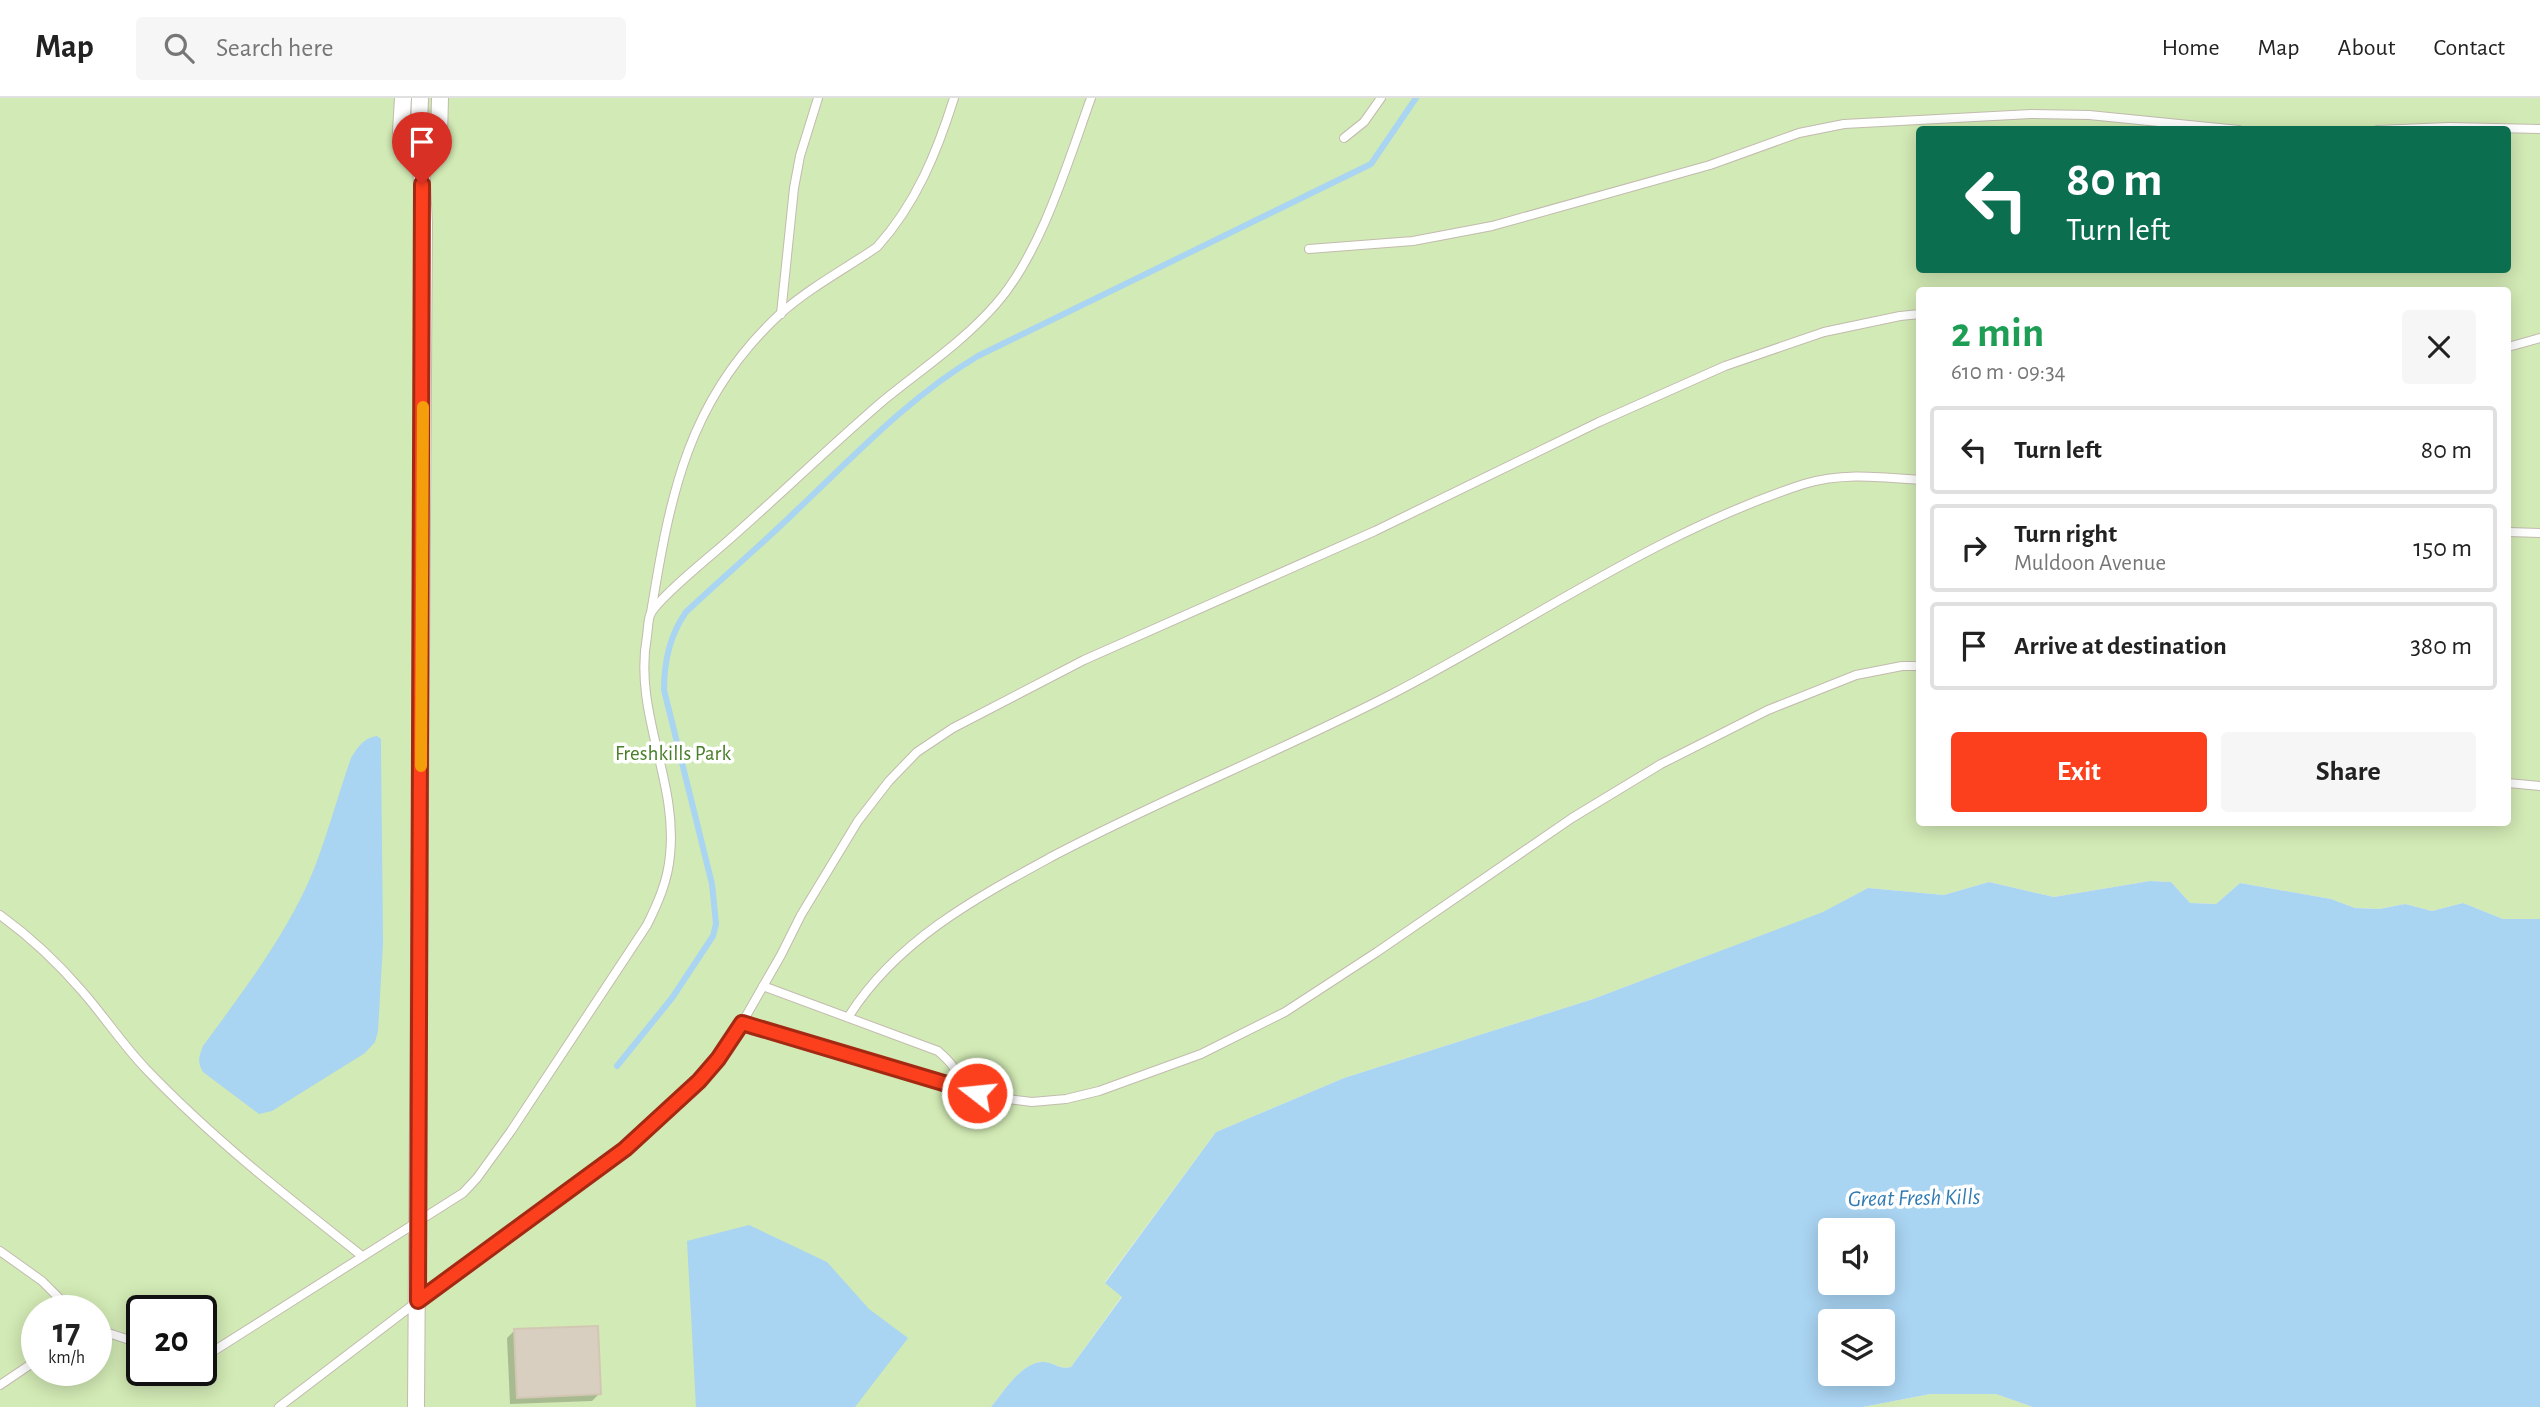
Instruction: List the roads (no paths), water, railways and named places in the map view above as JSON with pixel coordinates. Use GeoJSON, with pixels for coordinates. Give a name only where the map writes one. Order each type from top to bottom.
{"type":"FeatureCollection","features":[{"type":"Feature","properties":{"kind":"street"},"geometry":{"type":"LineString","coordinates":[[403,98],[401,132],[422,164]]}},
{"type":"Feature","properties":{"kind":"street"},"geometry":{"type":"LineString","coordinates":[[416,1407],[424,236],[420,98]]}},
{"type":"Feature","properties":{"kind":"street"},"geometry":{"type":"LineString","coordinates":[[422,164],[439,135],[440,98]]}},
{"type":"Feature","properties":{"kind":"lane"},"geometry":{"type":"LineString","coordinates":[[781,314],[794,188],[800,156],[818,98]]}},
{"type":"Feature","properties":{"kind":"lane"},"geometry":{"type":"LineString","coordinates":[[217,1349],[463,1193],[511,1131],[647,925],[663,888],[671,854],[671,834],[667,796],[648,718],[643,660],[672,494],[686,453],[723,382],[781,314],[877,247],[889,234],[903,215],[931,163],[954,98]]}},
{"type":"Feature","properties":{"kind":"lane"},"geometry":{"type":"LineString","coordinates":[[651,613],[677,585],[810,465],[954,344],[995,305],[1010,287],[1034,244],[1091,98]]}},
{"type":"Feature","properties":{"kind":"lane"},"geometry":{"type":"LineString","coordinates":[[1344,138],[1364,122],[1381,98]]}},
{"type":"Feature","properties":{"kind":"lane"},"geometry":{"type":"LineString","coordinates":[[1309,249],[1413,241],[1492,226],[1710,165],[1799,133],[1844,124],[2031,114],[2089,115],[2199,126]]}},
{"type":"Feature","properties":{"kind":"lane"},"geometry":{"type":"LineString","coordinates":[[2511,128],[2540,129]]}},
{"type":"Feature","properties":{"kind":"lane"},"geometry":{"type":"LineString","coordinates":[[279,1407],[625,1149],[699,1081],[718,1059],[742,1023],[818,885],[858,821],[889,781],[917,752],[953,728],[1084,660],[1375,531],[1599,422],[1725,366],[1824,332],[1916,314]]}},
{"type":"Feature","properties":{"kind":"lane"},"geometry":{"type":"LineString","coordinates":[[2511,345],[2540,338]]}},
{"type":"Feature","properties":{"kind":"lane"},"geometry":{"type":"LineString","coordinates":[[849,1016],[870,985],[905,949],[982,895],[1107,828],[1393,694],[1664,543],[1727,513],[1808,483],[1865,476],[1916,480]]}},
{"type":"Feature","properties":{"kind":"lane"},"geometry":{"type":"LineString","coordinates":[[2511,532],[2540,533]]}},
{"type":"Feature","properties":{"kind":"lane"},"geometry":{"type":"LineString","coordinates":[[742,1023],[991,1097],[1032,1102],[1066,1099],[1099,1091],[1200,1054],[1285,1012],[1573,818],[1661,764],[1768,710],[1856,674],[1916,666]]}},
{"type":"Feature","properties":{"kind":"lane"},"geometry":{"type":"LineString","coordinates":[[2511,783],[2540,786]]}},
{"type":"Feature","properties":{"kind":"lane"},"geometry":{"type":"LineString","coordinates":[[0,915],[61,968],[130,1052],[194,1118],[300,1208],[362,1256]]}},
{"type":"Feature","properties":{"kind":"lane"},"geometry":{"type":"LineString","coordinates":[[763,986],[938,1051],[952,1062],[958,1071],[963,1089]]}},
{"type":"Feature","properties":{"kind":"lane"},"geometry":{"type":"LineString","coordinates":[[0,1251],[42,1281],[56,1295]]}},
{"type":"Feature","properties":{"kind":"lane"},"geometry":{"type":"LineString","coordinates":[[0,1385],[21,1371]]}},
{"type":"Feature","properties":{"kind":"water"},"geometry":{"type":"Polygon","coordinates":[[[377,736],[381,739],[383,943],[378,1031],[375,1042],[365,1053],[272,1111],[259,1114],[203,1072],[199,1062],[200,1053],[291,916],[314,869],[351,758],[364,741],[377,736]]]}},
{"type":"Feature","properties":{"kind":"water","name":"Great Fresh Kills"},"geometry":{"type":"Polygon","coordinates":[[[2150,881],[2171,882],[2190,903],[2216,904],[2240,883],[2331,899],[2355,908],[2379,909],[2405,904],[2432,911],[2463,903],[2503,919],[2540,919],[2540,1407],[2033,1407],[1996,1394],[1930,1394],[1863,1407],[991,1407],[1014,1378],[1029,1366],[1045,1362],[1064,1368],[1071,1367],[1122,1297],[1105,1283],[1216,1132],[1344,1078],[1593,999],[1823,912],[1868,888],[1944,895],[1989,882],[2054,897],[2150,881]]]}},
{"type":"Feature","properties":{"kind":"water"},"geometry":{"type":"Polygon","coordinates":[[[749,1225],[827,1262],[869,1309],[908,1338],[855,1407],[696,1407],[687,1241],[749,1225]]]}},
{"type":"Feature","properties":{"kind":"waterway"},"geometry":{"type":"LineString","coordinates":[[617,1066],[672,998],[713,936],[716,924],[712,884],[664,690],[669,650],[675,630],[686,612],[883,428],[953,372],[978,356],[1371,164],[1416,98]]}},
{"type":"Feature","properties":{"kind":"park label","name":"Freshkills Park"},"geometry":{"type":"Point","coordinates":[673,753]}}]}
